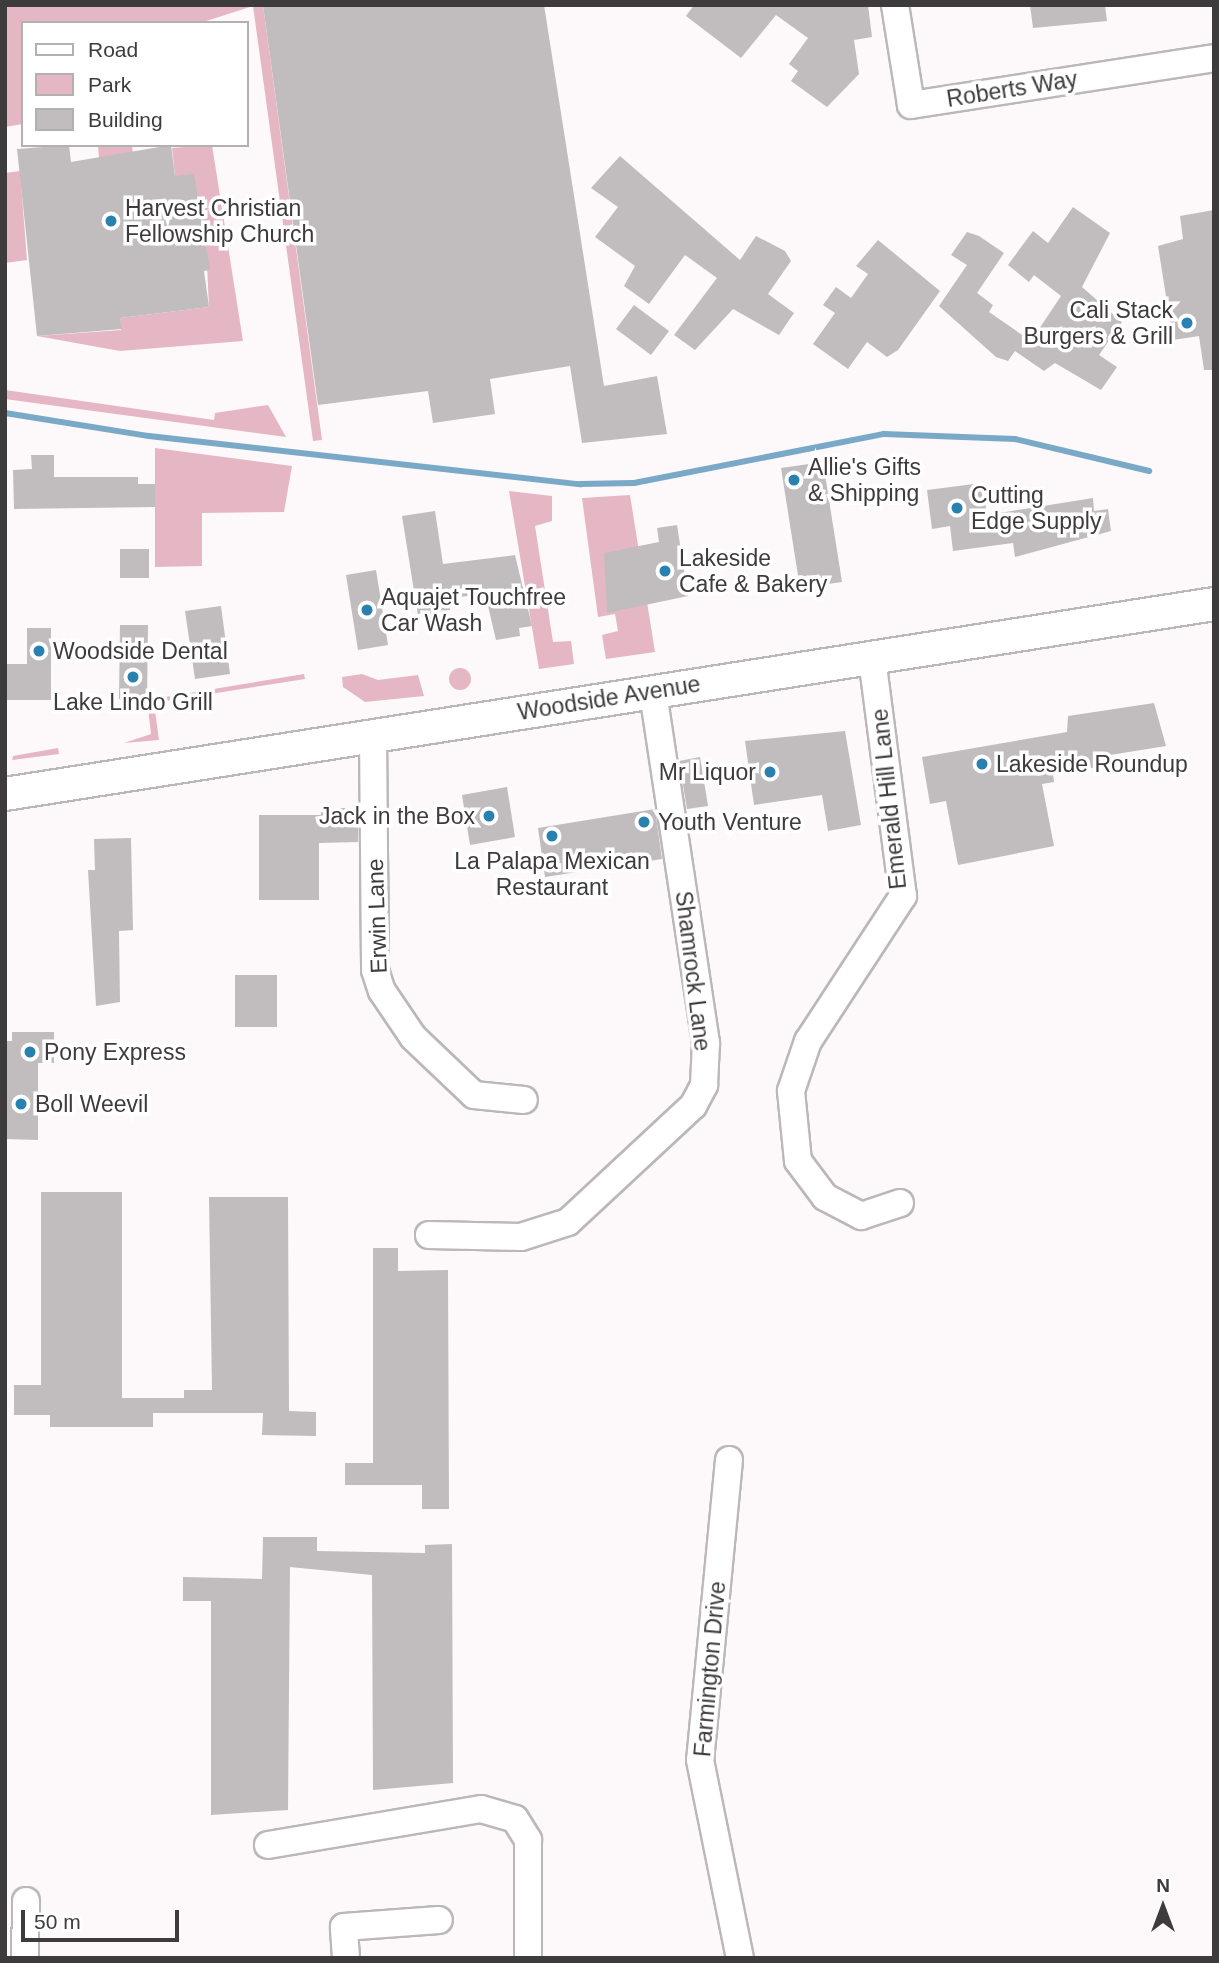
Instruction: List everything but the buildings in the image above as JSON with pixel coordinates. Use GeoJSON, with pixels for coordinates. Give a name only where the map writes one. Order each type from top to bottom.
{"type":"FeatureCollection","features":[{"type":"Feature","properties":{"kind":"main road","name":"Woodside Avenue"},"geometry":{"type":"LineString","coordinates":[[5,794],[373,734],[1214,604]]}},
{"type":"Feature","properties":{"kind":"street","name":"Roberts Way"},"geometry":{"type":"LineString","coordinates":[[895,5],[911,105],[1214,58]]}},
{"type":"Feature","properties":{"kind":"street","name":"Emerald Hill Lane"},"geometry":{"type":"LineString","coordinates":[[872,658],[903,896],[808,1041],[790,1091],[798,1161],[825,1197],[861,1216],[900,1202]]}},
{"type":"Feature","properties":{"kind":"street","name":"Shamrock Lane"},"geometry":{"type":"LineString","coordinates":[[429,1235],[521,1237],[568,1222],[693,1106],[704,1085],[706,1043],[653,691]]}},
{"type":"Feature","properties":{"kind":"street","name":"Erwin Lane"},"geometry":{"type":"LineString","coordinates":[[373,734],[375,970],[382,992],[414,1037],[474,1095],[524,1100]]}},
{"type":"Feature","properties":{"kind":"street","name":"Farmington Drive"},"geometry":{"type":"LineString","coordinates":[[729,1460],[700,1760],[740,1958]]}},
{"type":"Feature","properties":{"kind":"street"},"geometry":{"type":"LineString","coordinates":[[268,1845],[481,1808],[515,1819],[528,1840],[528,1958]]}},
{"type":"Feature","properties":{"kind":"street"},"geometry":{"type":"LineString","coordinates":[[25,1958],[26,1901]]}},
{"type":"Feature","properties":{"kind":"street"},"geometry":{"type":"LineString","coordinates":[[346,1958],[344,1927],[439,1920]]}},
{"type":"Feature","properties":{"kind":"green space"},"geometry":{"type":"Polygon","coordinates":[[[13,5],[263,5],[322,440],[313,441],[253,6],[206,21],[21,21],[21,124],[5,127],[5,8],[13,5]]]}},
{"type":"Feature","properties":{"kind":"green space"},"geometry":{"type":"Polygon","coordinates":[[[98,147],[132,147],[133,154],[99,158],[98,147]]]}},
{"type":"Feature","properties":{"kind":"green space"},"geometry":{"type":"Polygon","coordinates":[[[212,147],[243,341],[120,351],[37,336],[121,330],[120,318],[209,307],[206,244],[175,176],[172,148],[212,147]]]}},
{"type":"Feature","properties":{"kind":"green space"},"geometry":{"type":"Polygon","coordinates":[[[20,171],[27,260],[5,263],[5,173],[20,171]]]}},
{"type":"Feature","properties":{"kind":"green space"},"geometry":{"type":"Polygon","coordinates":[[[5,390],[214,420],[215,413],[268,405],[286,437],[5,399],[5,390]]]}},
{"type":"Feature","properties":{"kind":"green space"},"geometry":{"type":"Polygon","coordinates":[[[155,448],[292,466],[284,512],[202,513],[202,566],[155,567],[155,448]]]}},
{"type":"Feature","properties":{"kind":"green space"},"geometry":{"type":"Polygon","coordinates":[[[509,491],[552,496],[552,521],[535,526],[553,642],[571,641],[574,664],[539,669],[509,491]]]}},
{"type":"Feature","properties":{"kind":"green space"},"geometry":{"type":"Polygon","coordinates":[[[630,495],[655,652],[606,659],[602,635],[618,631],[615,614],[598,617],[582,498],[630,495]]]}},
{"type":"Feature","properties":{"kind":"green space"},"geometry":{"type":"Polygon","coordinates":[[[460,668],[468,671],[471,679],[468,687],[460,690],[452,687],[449,679],[452,671],[460,668]]]}},
{"type":"Feature","properties":{"kind":"green space"},"geometry":{"type":"Polygon","coordinates":[[[304,674],[305,679],[154,703],[159,740],[124,743],[151,734],[147,700],[304,674]]]}},
{"type":"Feature","properties":{"kind":"green space"},"geometry":{"type":"Polygon","coordinates":[[[362,674],[378,680],[418,675],[424,696],[365,702],[343,687],[342,677],[362,674]]]}},
{"type":"Feature","properties":{"kind":"green space"},"geometry":{"type":"Polygon","coordinates":[[[58,748],[59,754],[12,760],[13,756],[58,748]]]}},
{"type":"Feature","properties":{"kind":"waterway"},"geometry":{"type":"LineString","coordinates":[[5,413],[149,436],[580,484],[634,483],[884,434],[1015,439],[1149,471]]}},
{"type":"Feature","properties":{"kind":"place","name":"Harvest Christian Fellowship Church"},"geometry":{"type":"Point","coordinates":[111,221]}},
{"type":"Feature","properties":{"kind":"place","name":"Cali Stack Burgers & Grill"},"geometry":{"type":"Point","coordinates":[1187,323]}},
{"type":"Feature","properties":{"kind":"place","name":"Allie's Gifts & Shipping"},"geometry":{"type":"Point","coordinates":[794,480]}},
{"type":"Feature","properties":{"kind":"place","name":"Cutting Edge Supply"},"geometry":{"type":"Point","coordinates":[957,508]}},
{"type":"Feature","properties":{"kind":"place","name":"Lakeside Cafe & Bakery"},"geometry":{"type":"Point","coordinates":[665,571]}},
{"type":"Feature","properties":{"kind":"place","name":"Aquajet Touchfree Car Wash"},"geometry":{"type":"Point","coordinates":[367,610]}},
{"type":"Feature","properties":{"kind":"place","name":"Woodside Dental"},"geometry":{"type":"Point","coordinates":[39,651]}},
{"type":"Feature","properties":{"kind":"place","name":"Lake Lindo Grill"},"geometry":{"type":"Point","coordinates":[133,677]}},
{"type":"Feature","properties":{"kind":"place","name":"Lakeside Roundup"},"geometry":{"type":"Point","coordinates":[982,764]}},
{"type":"Feature","properties":{"kind":"place","name":"Mr Liquor"},"geometry":{"type":"Point","coordinates":[770,772]}},
{"type":"Feature","properties":{"kind":"place","name":"Jack in the Box"},"geometry":{"type":"Point","coordinates":[489,816]}},
{"type":"Feature","properties":{"kind":"place","name":"Youth Venture"},"geometry":{"type":"Point","coordinates":[644,822]}},
{"type":"Feature","properties":{"kind":"place","name":"La Palapa Mexican Restaurant"},"geometry":{"type":"Point","coordinates":[552,836]}},
{"type":"Feature","properties":{"kind":"place","name":"Pony Express"},"geometry":{"type":"Point","coordinates":[30,1052]}},
{"type":"Feature","properties":{"kind":"place","name":"Boll Weevil"},"geometry":{"type":"Point","coordinates":[21,1104]}}]}
